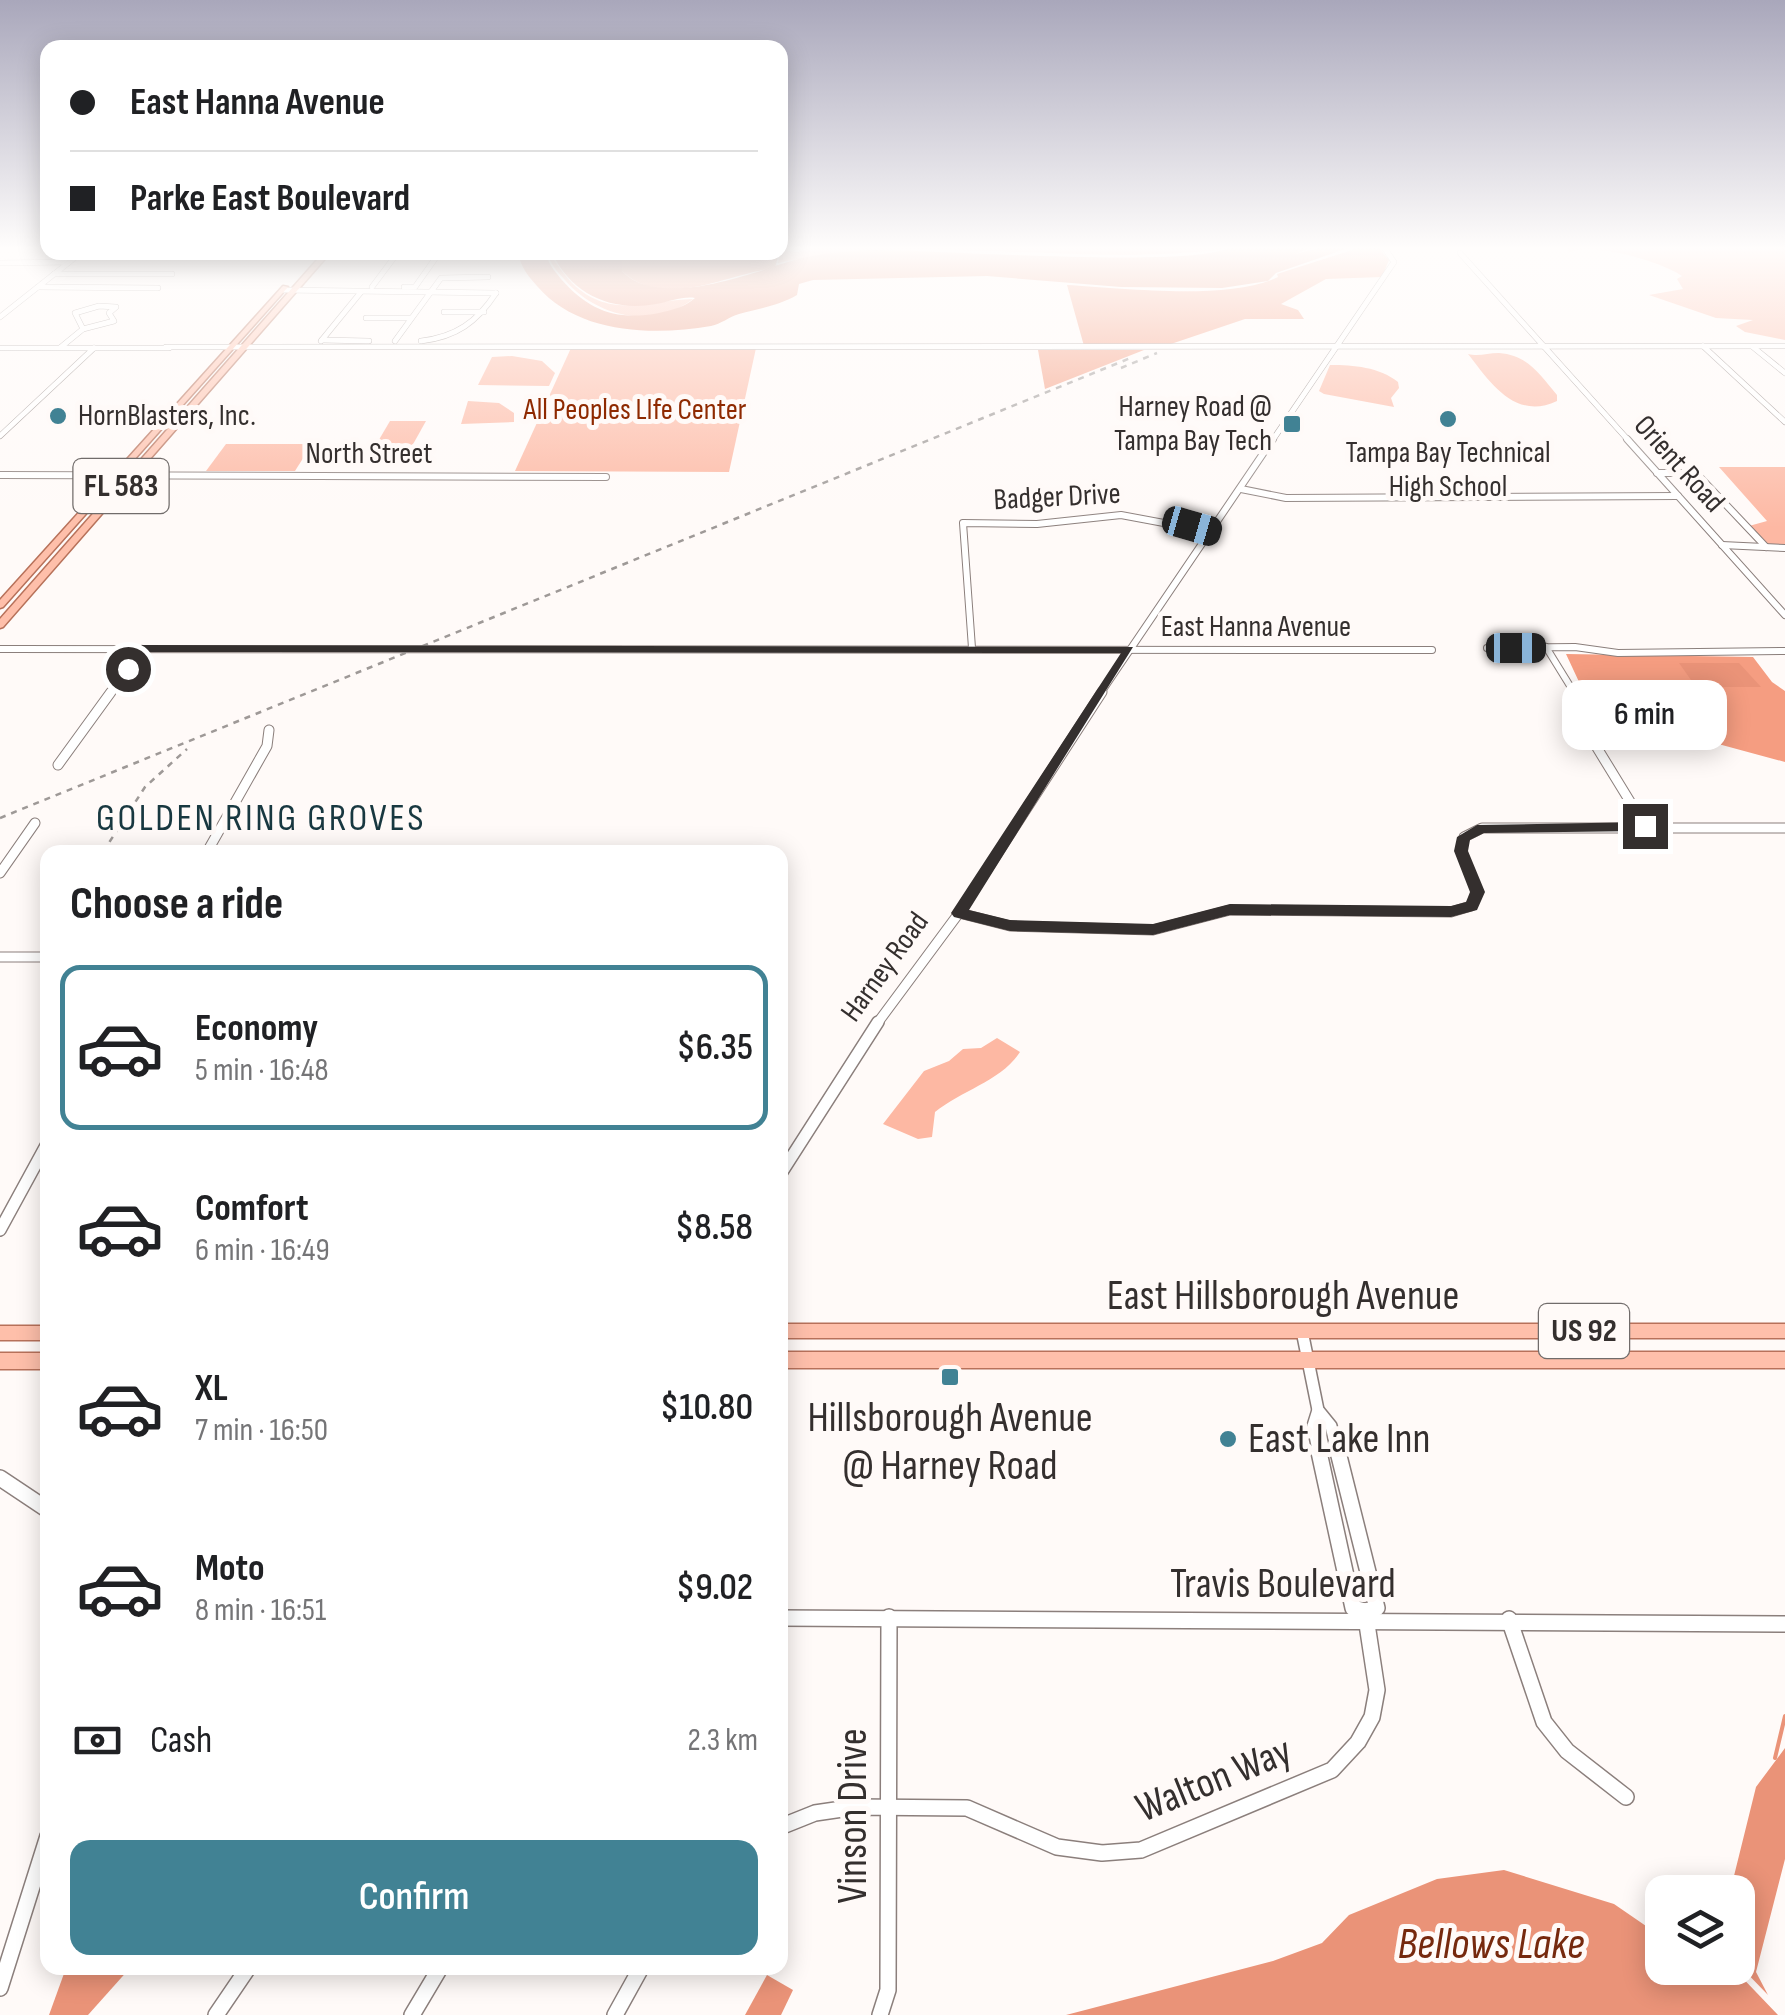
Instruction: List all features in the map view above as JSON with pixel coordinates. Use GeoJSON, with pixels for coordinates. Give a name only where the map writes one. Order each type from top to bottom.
{"type":"FeatureCollection","features":[{"type":"Feature","properties":{"kind":"main road","name":"FL 583"},"geometry":{"type":"LineString","coordinates":[[0,605],[232,340]]}},
{"type":"Feature","properties":{"kind":"main road","name":"FL 583"},"geometry":{"type":"LineString","coordinates":[[0,625],[249,340]]}},
{"type":"Feature","properties":{"kind":"main road"},"geometry":{"type":"LineString","coordinates":[[173,411],[186,411]]}},
{"type":"Feature","properties":{"kind":"main road"},"geometry":{"type":"LineString","coordinates":[[27,575],[44,575]]}},
{"type":"Feature","properties":{"kind":"main road","name":"East Hillsborough Avenue"},"geometry":{"type":"LineString","coordinates":[[788,1331],[1785,1331]]}},
{"type":"Feature","properties":{"kind":"main road"},"geometry":{"type":"LineString","coordinates":[[0,1333],[40,1333]]}},
{"type":"Feature","properties":{"kind":"main road","name":"East Hillsborough Avenue"},"geometry":{"type":"LineString","coordinates":[[788,1360],[1785,1360]]}},
{"type":"Feature","properties":{"kind":"main road"},"geometry":{"type":"LineString","coordinates":[[0,1361],[40,1361]]}},
{"type":"Feature","properties":{"kind":"street"},"geometry":{"type":"LineString","coordinates":[[61,348],[70,340]]}},
{"type":"Feature","properties":{"kind":"street"},"geometry":{"type":"LineString","coordinates":[[314,347],[322,340]]}},
{"type":"Feature","properties":{"kind":"street"},"geometry":{"type":"LineString","coordinates":[[324,340],[416,340]]}},
{"type":"Feature","properties":{"kind":"street","name":"Harney Road"},"geometry":{"type":"LineString","coordinates":[[788,1162],[881,1017],[959,913],[1129,650],[1341,340]]}},
{"type":"Feature","properties":{"kind":"street","name":"Orient Road"},"geometry":{"type":"LineString","coordinates":[[1539,340],[1785,616]]}},
{"type":"Feature","properties":{"kind":"street"},"geometry":{"type":"LineString","coordinates":[[1703,346],[1785,422]]}},
{"type":"Feature","properties":{"kind":"street"},"geometry":{"type":"LineString","coordinates":[[1752,346],[1785,374]]}},
{"type":"Feature","properties":{"kind":"street"},"geometry":{"type":"LineString","coordinates":[[0,348],[1785,346]]}},
{"type":"Feature","properties":{"kind":"street"},"geometry":{"type":"LineString","coordinates":[[0,436],[94,348]]}},
{"type":"Feature","properties":{"kind":"street"},"geometry":{"type":"LineString","coordinates":[[1658,473],[1696,473],[1766,547]]}},
{"type":"Feature","properties":{"kind":"street","name":"North Street"},"geometry":{"type":"LineString","coordinates":[[0,475],[606,478]]}},
{"type":"Feature","properties":{"kind":"street"},"geometry":{"type":"LineString","coordinates":[[1241,488],[1286,498],[1678,496]]}},
{"type":"Feature","properties":{"kind":"street","name":"Badger Drive"},"geometry":{"type":"LineString","coordinates":[[972,648],[963,523],[1037,524],[1121,515],[1212,532]]}},
{"type":"Feature","properties":{"kind":"street"},"geometry":{"type":"LineString","coordinates":[[1723,547],[1785,548]]}},
{"type":"Feature","properties":{"kind":"street","name":"East Hanna Avenue"},"geometry":{"type":"LineString","coordinates":[[0,648],[1432,650]]}},
{"type":"Feature","properties":{"kind":"street"},"geometry":{"type":"LineString","coordinates":[[1487,648],[1785,654]]}},
{"type":"Feature","properties":{"kind":"street"},"geometry":{"type":"LineString","coordinates":[[1546,648],[1586,713],[1588,733],[1645,826]]}},
{"type":"Feature","properties":{"kind":"street"},"geometry":{"type":"LineString","coordinates":[[58,766],[142,649]]}},
{"type":"Feature","properties":{"kind":"street"},"geometry":{"type":"LineString","coordinates":[[211,845],[267,746],[269,730]]}},
{"type":"Feature","properties":{"kind":"street"},"geometry":{"type":"LineString","coordinates":[[0,873],[35,823]]}},
{"type":"Feature","properties":{"kind":"street"},"geometry":{"type":"LineString","coordinates":[[959,913],[1010,926],[1153,930],[1230,910],[1451,912],[1472,906],[1478,892],[1461,851],[1464,837],[1482,828],[1785,828]]}},
{"type":"Feature","properties":{"kind":"street"},"geometry":{"type":"LineString","coordinates":[[0,957],[40,957]]}},
{"type":"Feature","properties":{"kind":"street"},"geometry":{"type":"LineString","coordinates":[[0,1230],[40,1157]]}},
{"type":"Feature","properties":{"kind":"street","name":"Walton Way"},"geometry":{"type":"LineString","coordinates":[[1302,1331],[1318,1410],[1331,1426],[1375,1598],[1377,1608],[1367,1616]]}},
{"type":"Feature","properties":{"kind":"street","name":"Walton Way"},"geometry":{"type":"LineString","coordinates":[[788,1824],[815,1813],[888,1806],[967,1808],[1057,1847],[1102,1854],[1141,1850],[1332,1770],[1358,1742],[1372,1717],[1377,1670],[1367,1616],[1353,1608],[1313,1426],[1318,1410]]}},
{"type":"Feature","properties":{"kind":"street"},"geometry":{"type":"LineString","coordinates":[[0,1478],[40,1505]]}},
{"type":"Feature","properties":{"kind":"street","name":"Travis Boulevard"},"geometry":{"type":"LineString","coordinates":[[788,1618],[1367,1616],[1785,1624]]}},
{"type":"Feature","properties":{"kind":"street","name":"Vinson Drive"},"geometry":{"type":"LineString","coordinates":[[880,2015],[888,1990],[889,1617]]}},
{"type":"Feature","properties":{"kind":"street"},"geometry":{"type":"LineString","coordinates":[[1509,1619],[1544,1722],[1567,1751],[1626,1796]]}},
{"type":"Feature","properties":{"kind":"street"},"geometry":{"type":"LineString","coordinates":[[0,1988],[40,1861]]}},
{"type":"Feature","properties":{"kind":"street"},"geometry":{"type":"LineString","coordinates":[[216,2015],[243,1975]]}},
{"type":"Feature","properties":{"kind":"street"},"geometry":{"type":"LineString","coordinates":[[412,2015],[436,1975]]}},
{"type":"Feature","properties":{"kind":"street"},"geometry":{"type":"LineString","coordinates":[[614,2015],[637,1975]]}},
{"type":"Feature","properties":{"kind":"green space","name":"All Peoples LIfe Center"},"geometry":{"type":"Polygon","coordinates":[[[571,348],[756,348],[729,472],[515,471],[571,348]]]}},
{"type":"Feature","properties":{"kind":"green space"},"geometry":{"type":"Polygon","coordinates":[[[1499,353],[1526,362],[1557,395],[1557,401],[1542,406],[1516,402],[1495,386],[1468,354],[1499,353]]]}},
{"type":"Feature","properties":{"kind":"green space"},"geometry":{"type":"Polygon","coordinates":[[[492,357],[542,361],[555,373],[549,386],[478,385],[492,357]]]}},
{"type":"Feature","properties":{"kind":"green space"},"geometry":{"type":"Polygon","coordinates":[[[1330,365],[1366,368],[1391,377],[1399,388],[1391,398],[1394,407],[1319,391],[1330,365]]]}},
{"type":"Feature","properties":{"kind":"green space"},"geometry":{"type":"Polygon","coordinates":[[[468,401],[499,403],[514,413],[514,422],[461,424],[468,401]]]}},
{"type":"Feature","properties":{"kind":"green space"},"geometry":{"type":"Polygon","coordinates":[[[390,421],[426,421],[407,455],[370,455],[390,421]]]}},
{"type":"Feature","properties":{"kind":"green space"},"geometry":{"type":"Polygon","coordinates":[[[226,444],[312,444],[295,471],[206,471],[226,444]]]}},
{"type":"Feature","properties":{"kind":"green space"},"geometry":{"type":"Polygon","coordinates":[[[1719,467],[1785,467],[1785,546],[1768,546],[1749,526],[1767,521],[1719,467]]]}},
{"type":"Feature","properties":{"kind":"green space"},"geometry":{"type":"Polygon","coordinates":[[[997,1038],[1020,1052],[1002,1071],[935,1112],[932,1137],[918,1139],[883,1124],[924,1071],[949,1061],[963,1049],[981,1048],[997,1038]]]}},
{"type":"Feature","properties":{"kind":"shaded area"},"geometry":{"type":"Polygon","coordinates":[[[1082,340],[1183,340],[1165,346],[1084,346],[1082,340]]]}},
{"type":"Feature","properties":{"kind":"shaded area"},"geometry":{"type":"Polygon","coordinates":[[[1038,350],[1144,350],[1045,389],[1038,350]]]}},
{"type":"Feature","properties":{"kind":"shaded area"},"geometry":{"type":"Polygon","coordinates":[[[1566,654],[1753,657],[1772,682],[1785,691],[1785,762],[1722,745],[1671,740],[1608,744],[1566,654]]]}},
{"type":"Feature","properties":{"kind":"water"},"geometry":{"type":"Polygon","coordinates":[[[1679,663],[1739,663],[1761,687],[1696,687],[1679,663]]]}},
{"type":"Feature","properties":{"kind":"water"},"geometry":{"type":"Polygon","coordinates":[[[1785,1748],[1785,1859],[1756,1972],[1768,1995],[1755,1982],[1755,1875],[1734,1875],[1756,1787],[1785,1748]]]}},
{"type":"Feature","properties":{"kind":"water","name":"Bellows Lake"},"geometry":{"type":"Polygon","coordinates":[[[1504,1870],[1614,1904],[1645,1925],[1645,1985],[1749,1985],[1778,2015],[1066,2015],[1273,1961],[1322,1943],[1349,1915],[1437,1879],[1504,1870]]]}},
{"type":"Feature","properties":{"kind":"water"},"geometry":{"type":"Polygon","coordinates":[[[63,1975],[124,1975],[88,2015],[49,2015],[63,1975]]]}},
{"type":"Feature","properties":{"kind":"water"},"geometry":{"type":"Polygon","coordinates":[[[767,1975],[793,1990],[781,2015],[745,2015],[767,1975]]]}},
{"type":"Feature","properties":{"kind":"waterway"},"geometry":{"type":"LineString","coordinates":[[1775,1758],[1785,1716]]}},
{"type":"Feature","properties":{"kind":"railway"},"geometry":{"type":"LineString","coordinates":[[1121,368],[1157,353]]}},
{"type":"Feature","properties":{"kind":"railway"},"geometry":{"type":"LineString","coordinates":[[0,818],[1133,357]]}},
{"type":"Feature","properties":{"kind":"railway"},"geometry":{"type":"LineString","coordinates":[[108,845],[145,787],[187,749]]}},
{"type":"Feature","properties":{"kind":"place","name":"HornBlasters, Inc."},"geometry":{"type":"Point","coordinates":[58,416]}},
{"type":"Feature","properties":{"kind":"place","name":"Tampa Bay Technical High School"},"geometry":{"type":"Point","coordinates":[1448,419]}},
{"type":"Feature","properties":{"kind":"place","name":"Harney Road @ Tampa Bay Tech"},"geometry":{"type":"Point","coordinates":[1292,424]}},
{"type":"Feature","properties":{"kind":"place","name":"Hillsborough Avenue @ Harney Road"},"geometry":{"type":"Point","coordinates":[950,1377]}},
{"type":"Feature","properties":{"kind":"place","name":"East Lake Inn"},"geometry":{"type":"Point","coordinates":[1228,1439]}},
{"type":"Feature","properties":{"kind":"district","name":"GOLDEN RING GROVES"},"geometry":{"type":"Point","coordinates":[261,818]}},
{"type":"Feature","properties":{"kind":"route"},"geometry":{"type":"LineString","coordinates":[[128,669],[142,649],[1129,650],[1028,812],[959,913],[1010,926],[1153,930],[1230,910],[1451,912],[1472,906],[1478,892],[1461,851],[1464,837],[1482,828],[1645,826]]}}]}
